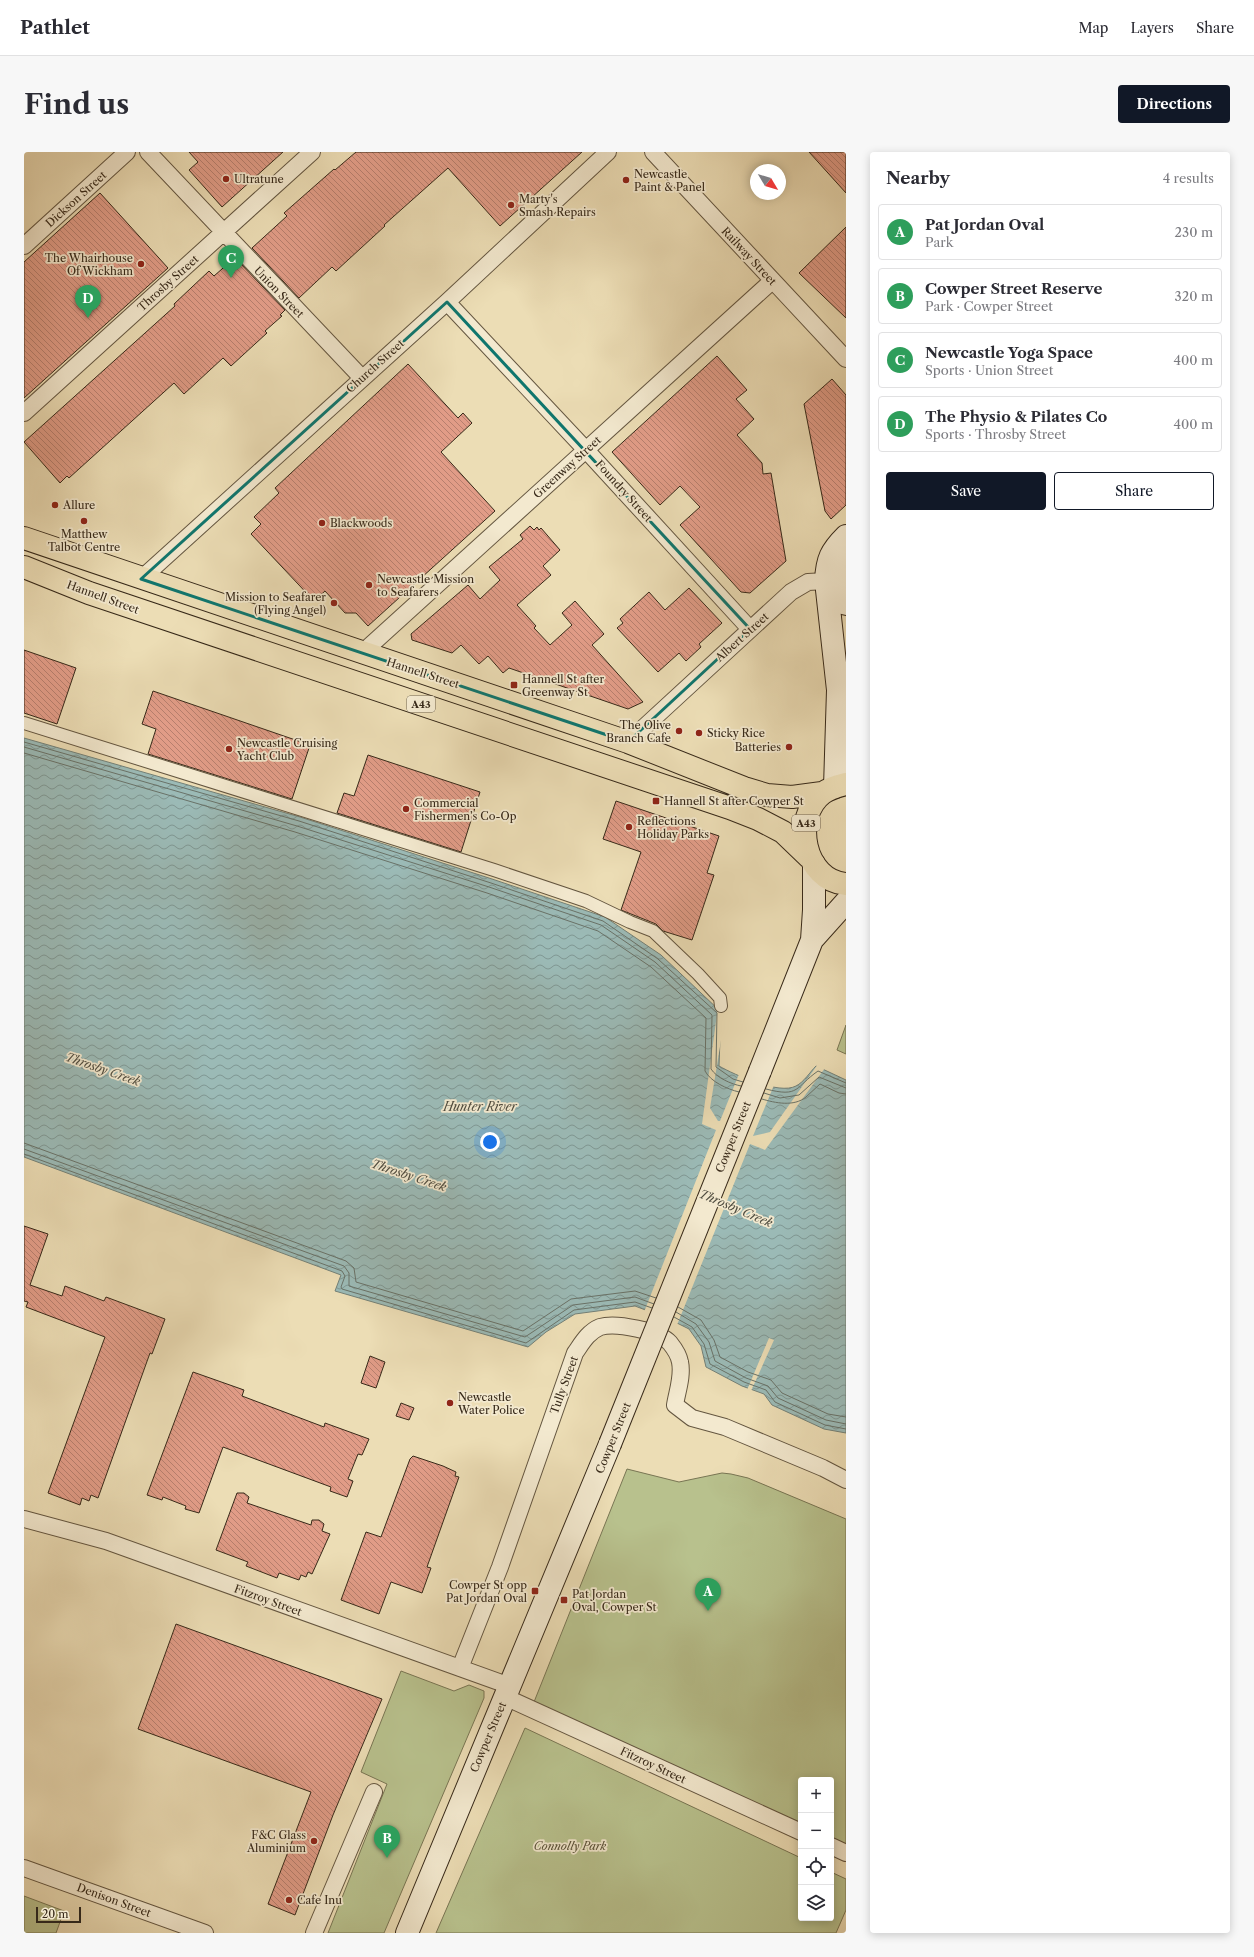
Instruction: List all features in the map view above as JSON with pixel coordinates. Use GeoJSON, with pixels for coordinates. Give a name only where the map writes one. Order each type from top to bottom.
{"type":"FeatureCollection","features":[{"type":"Feature","properties":{"kind":"highway","name":"Hannell Street"},"geometry":{"type":"LineString","coordinates":[[24,538],[141,579],[628,742],[744,788],[767,795],[792,797],[834,788]]}},
{"type":"Feature","properties":{"kind":"highway","name":"Hannell Street"},"geometry":{"type":"LineString","coordinates":[[24,567],[96,595],[758,818],[783,832],[812,860]]}},
{"type":"Feature","properties":{"kind":"highway","name":"A43"},"geometry":{"type":"LineString","coordinates":[[834,788],[814,805],[806,821],[804,839],[812,860],[827,877],[846,884]]}},
{"type":"Feature","properties":{"kind":"main road"},"geometry":{"type":"LineString","coordinates":[[834,788],[838,690],[826,581],[827,565],[834,548],[846,536]]}},
{"type":"Feature","properties":{"kind":"main road"},"geometry":{"type":"LineString","coordinates":[[846,551],[844,564],[846,604]]}},
{"type":"Feature","properties":{"kind":"main road","name":"Cowper Street"},"geometry":{"type":"LineString","coordinates":[[407,1933],[610,1444],[812,940],[814,910],[812,860]]}},
{"type":"Feature","properties":{"kind":"main road","name":"Cowper Street"},"geometry":{"type":"LineString","coordinates":[[812,940],[846,902]]}},
{"type":"Feature","properties":{"kind":"street","name":"Dickson Street"},"geometry":{"type":"LineString","coordinates":[[24,246],[127,152]]}},
{"type":"Feature","properties":{"kind":"street","name":"Union Street"},"geometry":{"type":"LineString","coordinates":[[148,152],[362,378]]}},
{"type":"Feature","properties":{"kind":"street","name":"Throsby Street"},"geometry":{"type":"LineString","coordinates":[[24,413],[312,152]]}},
{"type":"Feature","properties":{"kind":"street","name":"Church Street"},"geometry":{"type":"LineString","coordinates":[[141,579],[447,302],[608,152]]}},
{"type":"Feature","properties":{"kind":"street","name":"Railway Street"},"geometry":{"type":"LineString","coordinates":[[653,152],[846,359]]}},
{"type":"Feature","properties":{"kind":"street","name":"Greenway Street"},"geometry":{"type":"LineString","coordinates":[[362,653],[772,281]]}},
{"type":"Feature","properties":{"kind":"street","name":"Foundry Street"},"geometry":{"type":"LineString","coordinates":[[447,302],[586,450],[750,629]]}},
{"type":"Feature","properties":{"kind":"street","name":"Albert Street"},"geometry":{"type":"LineString","coordinates":[[628,742],[750,629],[797,589],[808,582],[826,581]]}},
{"type":"Feature","properties":{"kind":"street"},"geometry":{"type":"LineString","coordinates":[[24,723],[494,870],[586,901],[653,931],[698,974],[720,998],[721,1006]]}},
{"type":"Feature","properties":{"kind":"street","name":"Tully Street"},"geometry":{"type":"LineString","coordinates":[[460,1668],[500,1567],[575,1353],[587,1335],[600,1328],[614,1324],[629,1326],[659,1336],[669,1342],[680,1362],[681,1374],[675,1405],[692,1418],[725,1428],[823,1468],[846,1480]]}},
{"type":"Feature","properties":{"kind":"street","name":"Fitzroy Street"},"geometry":{"type":"LineString","coordinates":[[24,1518],[106,1541],[460,1668],[798,1831]]}},
{"type":"Feature","properties":{"kind":"street"},"geometry":{"type":"LineString","coordinates":[[314,1933],[374,1792]]}},
{"type":"Feature","properties":{"kind":"street"},"geometry":{"type":"LineString","coordinates":[[834,1847],[846,1853]]}},
{"type":"Feature","properties":{"kind":"street","name":"Denison Street"},"geometry":{"type":"LineString","coordinates":[[24,1868],[205,1933]]}},
{"type":"Feature","properties":{"kind":"highlighted area"},"geometry":{"type":"Polygon","coordinates":[[[447,302],[750,629],[628,742],[141,579],[447,302]]]}},
{"type":"Feature","properties":{"kind":"green space"},"geometry":{"type":"Polygon","coordinates":[[[846,1025],[846,1054],[837,1050],[846,1025]]]}},
{"type":"Feature","properties":{"kind":"green space"},"geometry":{"type":"Polygon","coordinates":[[[627,1469],[679,1482],[722,1473],[731,1474],[748,1478],[846,1519],[846,1844],[834,1838],[834,1777],[798,1777],[798,1823],[534,1702],[627,1469]]]}},
{"type":"Feature","properties":{"kind":"green space"},"geometry":{"type":"Polygon","coordinates":[[[401,1671],[454,1691],[469,1685],[484,1691],[484,1698],[384,1933],[328,1933],[387,1784],[361,1772],[401,1671]]]}},
{"type":"Feature","properties":{"kind":"green space","name":"Connolly Park"},"geometry":{"type":"Polygon","coordinates":[[[525,1728],[798,1857],[798,1921],[834,1921],[834,1873],[846,1879],[846,1910],[836,1933],[436,1933],[525,1728]]]}},
{"type":"Feature","properties":{"kind":"green space"},"geometry":{"type":"Polygon","coordinates":[[[24,1896],[64,1911],[56,1933],[24,1933],[24,1896]]]}},
{"type":"Feature","properties":{"kind":"water","name":"Hunter River"},"geometry":{"type":"Polygon","coordinates":[[[24,738],[300,817],[605,917],[661,955],[721,1012],[719,1066],[746,1079],[779,1088],[796,1086],[816,1066],[846,1080],[846,1433],[824,1429],[772,1405],[764,1394],[742,1386],[706,1367],[701,1346],[689,1329],[669,1319],[635,1306],[575,1314],[546,1332],[528,1347],[335,1291],[341,1275],[24,1157],[24,738]]]}},
{"type":"Feature","properties":{"kind":"pier"},"geometry":{"type":"Polygon","coordinates":[[[718,1007],[723,1012],[723,1028],[710,1108],[718,1121],[720,1121],[739,1074],[774,1085],[753,1136],[770,1132],[818,1064],[825,1068],[765,1150],[750,1144],[677,1325],[644,1312],[716,1130],[702,1124],[718,1007]]]}},
{"type":"Feature","properties":{"kind":"pier"},"geometry":{"type":"Polygon","coordinates":[[[769,1338],[774,1340],[751,1391],[747,1390],[769,1338]]]}},
{"type":"Feature","properties":{"kind":"building"},"geometry":{"type":"Polygon","coordinates":[[[189,152],[283,152],[222,207],[189,170],[198,162],[189,152]]]}},
{"type":"Feature","properties":{"kind":"building"},"geometry":{"type":"Polygon","coordinates":[[[356,152],[582,152],[500,226],[448,168],[384,225],[385,226],[336,271],[332,267],[299,298],[252,248],[287,216],[284,213],[334,169],[335,170],[356,152]]]}},
{"type":"Feature","properties":{"kind":"building"},"geometry":{"type":"Polygon","coordinates":[[[809,152],[846,152],[846,193],[809,152]]]}},
{"type":"Feature","properties":{"kind":"building"},"geometry":{"type":"Polygon","coordinates":[[[100,193],[168,268],[24,398],[24,262],[100,193]]]}},
{"type":"Feature","properties":{"kind":"building"},"geometry":{"type":"Polygon","coordinates":[[[846,227],[846,318],[799,273],[846,227]]]}},
{"type":"Feature","properties":{"kind":"building"},"geometry":{"type":"Polygon","coordinates":[[[231,261],[234,265],[238,261],[285,310],[280,315],[282,316],[265,331],[267,333],[231,366],[223,358],[184,394],[174,383],[69,478],[67,476],[60,483],[24,442],[175,306],[174,304],[209,271],[214,276],[231,261]]]}},
{"type":"Feature","properties":{"kind":"building"},"geometry":{"type":"Polygon","coordinates":[[[717,356],[747,390],[736,399],[754,419],[737,435],[762,463],[763,474],[771,473],[786,561],[750,593],[741,592],[680,525],[700,507],[680,486],[660,505],[612,452],[717,356]]]}},
{"type":"Feature","properties":{"kind":"building"},"geometry":{"type":"Polygon","coordinates":[[[408,364],[458,418],[463,413],[472,423],[441,452],[495,511],[368,626],[356,613],[345,613],[325,591],[314,601],[251,534],[261,524],[254,517],[279,493],[275,488],[408,364]]]}},
{"type":"Feature","properties":{"kind":"building"},"geometry":{"type":"Polygon","coordinates":[[[832,379],[846,395],[846,505],[831,519],[825,511],[804,404],[832,379]]]}},
{"type":"Feature","properties":{"kind":"building"},"geometry":{"type":"Polygon","coordinates":[[[530,526],[534,530],[537,527],[539,530],[541,528],[560,550],[543,566],[551,575],[517,605],[536,626],[534,628],[550,645],[572,625],[562,613],[575,601],[604,634],[592,645],[643,702],[628,709],[509,668],[503,673],[488,656],[479,664],[461,645],[452,653],[412,640],[411,634],[468,585],[480,599],[500,580],[489,567],[523,539],[520,535],[530,526]]]}},
{"type":"Feature","properties":{"kind":"building"},"geometry":{"type":"Polygon","coordinates":[[[689,588],[722,623],[699,644],[701,647],[686,661],[679,653],[658,672],[617,628],[623,623],[620,619],[649,592],[665,610],[689,588]]]}},
{"type":"Feature","properties":{"kind":"building"},"geometry":{"type":"Polygon","coordinates":[[[24,650],[76,668],[57,724],[24,713],[24,650]]]}},
{"type":"Feature","properties":{"kind":"building","name":"Newcastle Cruising Yacht Club"},"geometry":{"type":"Polygon","coordinates":[[[153,691],[310,745],[292,799],[148,754],[156,729],[142,724],[153,691]]]}},
{"type":"Feature","properties":{"kind":"building","name":"Commercial Fishermen’s Co-Op"},"geometry":{"type":"Polygon","coordinates":[[[368,755],[480,792],[461,852],[337,813],[344,793],[354,796],[368,755]]]}},
{"type":"Feature","properties":{"kind":"building"},"geometry":{"type":"Polygon","coordinates":[[[616,801],[719,836],[707,873],[714,875],[692,940],[663,931],[656,924],[621,910],[641,852],[603,839],[616,801]]]}},
{"type":"Feature","properties":{"kind":"building"},"geometry":{"type":"Polygon","coordinates":[[[24,1226],[48,1234],[30,1285],[62,1296],[65,1286],[104,1301],[106,1297],[165,1319],[152,1354],[150,1353],[98,1498],[91,1495],[89,1501],[82,1498],[80,1505],[48,1493],[105,1337],[26,1307],[28,1302],[24,1301],[24,1226]]]}},
{"type":"Feature","properties":{"kind":"building"},"geometry":{"type":"Polygon","coordinates":[[[370,1356],[385,1362],[376,1388],[361,1383],[370,1356]]]}},
{"type":"Feature","properties":{"kind":"building"},"geometry":{"type":"Polygon","coordinates":[[[193,1372],[244,1390],[242,1396],[324,1427],[325,1423],[369,1439],[362,1455],[358,1454],[348,1479],[353,1481],[347,1497],[330,1491],[331,1487],[223,1447],[199,1513],[185,1509],[186,1506],[163,1497],[162,1500],[147,1495],[193,1372]]]}},
{"type":"Feature","properties":{"kind":"building"},"geometry":{"type":"Polygon","coordinates":[[[401,1403],[414,1408],[409,1420],[396,1416],[401,1403]]]}},
{"type":"Feature","properties":{"kind":"building"},"geometry":{"type":"Polygon","coordinates":[[[413,1456],[443,1466],[456,1472],[455,1476],[459,1477],[427,1567],[431,1568],[422,1593],[391,1582],[379,1614],[341,1600],[366,1532],[381,1537],[410,1459],[413,1456]]]}},
{"type":"Feature","properties":{"kind":"building"},"geometry":{"type":"Polygon","coordinates":[[[237,1493],[244,1493],[249,1497],[247,1503],[311,1525],[312,1520],[319,1520],[324,1524],[322,1531],[330,1534],[312,1574],[308,1572],[306,1577],[301,1575],[299,1580],[279,1573],[277,1578],[246,1566],[248,1562],[216,1550],[237,1493]]]}},
{"type":"Feature","properties":{"kind":"building"},"geometry":{"type":"Polygon","coordinates":[[[176,1624],[382,1699],[333,1815],[295,1915],[268,1904],[311,1792],[138,1729],[176,1624]]]}},
{"type":"Feature","properties":{"kind":"place","name":"Ultratune"},"geometry":{"type":"Point","coordinates":[226,179]}},
{"type":"Feature","properties":{"kind":"place","name":"Newcastle Paint & Panel"},"geometry":{"type":"Point","coordinates":[626,180]}},
{"type":"Feature","properties":{"kind":"place","name":"Marty's Smash Repairs"},"geometry":{"type":"Point","coordinates":[511,205]}},
{"type":"Feature","properties":{"kind":"place","name":"The Whairhouse Of Wickham"},"geometry":{"type":"Point","coordinates":[141,264]}},
{"type":"Feature","properties":{"kind":"place","name":"Newcastle Yoga Space"},"geometry":{"type":"Point","coordinates":[231,278]}},
{"type":"Feature","properties":{"kind":"place","name":"The Physio & Pilates Co"},"geometry":{"type":"Point","coordinates":[88,318]}},
{"type":"Feature","properties":{"kind":"place","name":"Allure"},"geometry":{"type":"Point","coordinates":[55,505]}},
{"type":"Feature","properties":{"kind":"place","name":"Matthew Talbot Centre"},"geometry":{"type":"Point","coordinates":[84,521]}},
{"type":"Feature","properties":{"kind":"place","name":"Blackwoods"},"geometry":{"type":"Point","coordinates":[322,523]}},
{"type":"Feature","properties":{"kind":"place","name":"Newcastle Mission to Seafarers"},"geometry":{"type":"Point","coordinates":[369,585]}},
{"type":"Feature","properties":{"kind":"place","name":"Mission to Seafarer (Flying Angel)"},"geometry":{"type":"Point","coordinates":[334,603]}},
{"type":"Feature","properties":{"kind":"place","name":"Hannell St after Greenway St"},"geometry":{"type":"Point","coordinates":[514,685]}},
{"type":"Feature","properties":{"kind":"place","name":"The Olive Branch Cafe"},"geometry":{"type":"Point","coordinates":[679,731]}},
{"type":"Feature","properties":{"kind":"place","name":"Sticky Rice"},"geometry":{"type":"Point","coordinates":[699,733]}},
{"type":"Feature","properties":{"kind":"place","name":"Batteries"},"geometry":{"type":"Point","coordinates":[789,747]}},
{"type":"Feature","properties":{"kind":"place","name":"Newcastle Cruising Yacht Club"},"geometry":{"type":"Point","coordinates":[229,749]}},
{"type":"Feature","properties":{"kind":"place","name":"Hannell St after Cowper St"},"geometry":{"type":"Point","coordinates":[656,801]}},
{"type":"Feature","properties":{"kind":"place","name":"Commercial Fishermen’s Co-Op"},"geometry":{"type":"Point","coordinates":[406,809]}},
{"type":"Feature","properties":{"kind":"place","name":"Reflections Holiday Parks"},"geometry":{"type":"Point","coordinates":[629,827]}},
{"type":"Feature","properties":{"kind":"place","name":"Newcastle Water Police"},"geometry":{"type":"Point","coordinates":[450,1403]}},
{"type":"Feature","properties":{"kind":"place","name":"Cowper St opp Pat Jordan Oval"},"geometry":{"type":"Point","coordinates":[535,1591]}},
{"type":"Feature","properties":{"kind":"place","name":"Pat Jordan Oval, Cowper St"},"geometry":{"type":"Point","coordinates":[564,1600]}},
{"type":"Feature","properties":{"kind":"place","name":"Pat Jordan Oval"},"geometry":{"type":"Point","coordinates":[708,1611]}},
{"type":"Feature","properties":{"kind":"place","name":"F&C Glass Aluminium"},"geometry":{"type":"Point","coordinates":[314,1841]}},
{"type":"Feature","properties":{"kind":"place","name":"Cowper Street Reserve"},"geometry":{"type":"Point","coordinates":[387,1858]}},
{"type":"Feature","properties":{"kind":"place","name":"Cafe Inu"},"geometry":{"type":"Point","coordinates":[289,1900]}},
{"type":"Feature","properties":{"kind":"water label","name":"Throsby Creek"},"geometry":{"type":"Point","coordinates":[103,1069]}},
{"type":"Feature","properties":{"kind":"water label","name":"Throsby Creek"},"geometry":{"type":"Point","coordinates":[409,1175]}},
{"type":"Feature","properties":{"kind":"water label","name":"Throsby Creek"},"geometry":{"type":"Point","coordinates":[736,1208]}}]}
